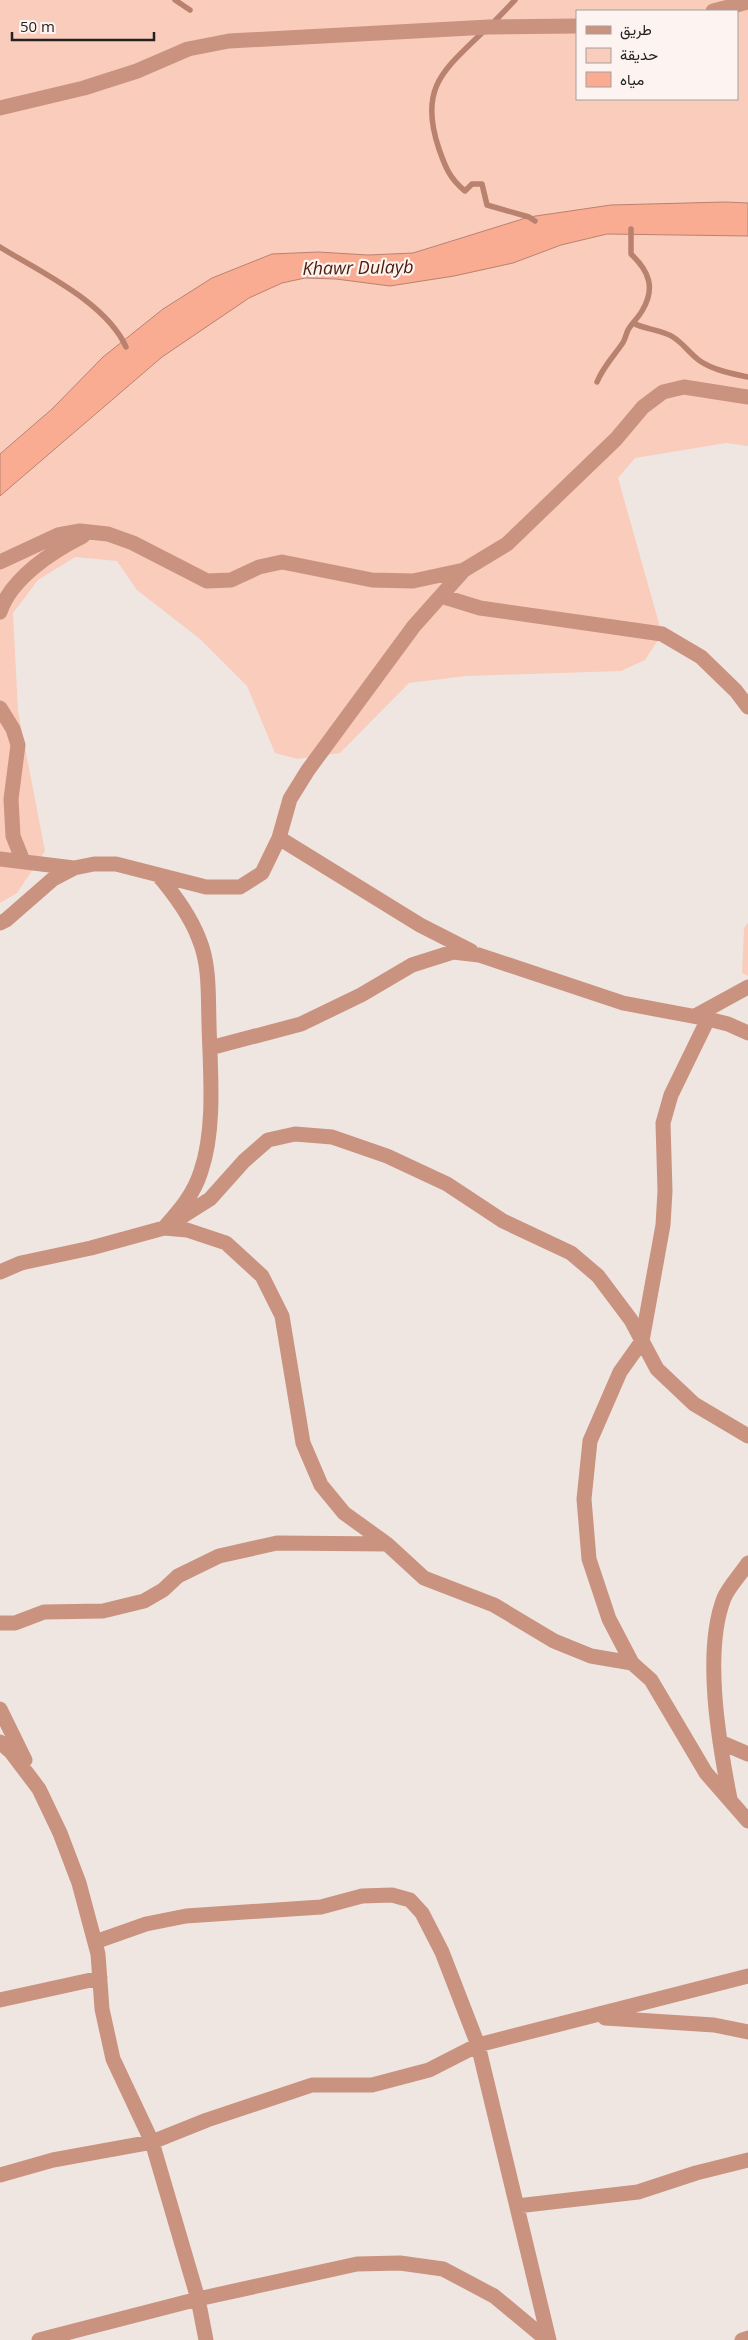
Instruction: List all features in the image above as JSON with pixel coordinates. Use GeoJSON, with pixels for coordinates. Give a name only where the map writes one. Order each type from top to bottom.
{"type":"FeatureCollection","features":[{"type":"Feature","properties":{"kind":"street"},"geometry":{"type":"LineString","coordinates":[[717,10],[748,2]]}},
{"type":"Feature","properties":{"kind":"street"},"geometry":{"type":"LineString","coordinates":[[0,108],[84,88],[137,72],[188,49],[229,41],[489,27],[576,26]]}},
{"type":"Feature","properties":{"kind":"street"},"geometry":{"type":"LineString","coordinates":[[0,923],[52,879],[74,868],[94,864],[116,864],[206,887],[240,887],[262,873],[279,838],[290,799],[308,770],[414,626],[464,570],[507,544],[616,438],[643,407],[663,392],[684,387],[748,397]]}},
{"type":"Feature","properties":{"kind":"street"},"geometry":{"type":"LineString","coordinates":[[0,562],[58,535],[80,531],[108,534],[133,543],[207,581],[231,580],[259,567],[282,562],[372,580],[413,581],[464,570]]}},
{"type":"Feature","properties":{"kind":"street"},"geometry":{"type":"LineString","coordinates":[[0,612],[20,580],[55,550],[90,532]]}},
{"type":"Feature","properties":{"kind":"street"},"geometry":{"type":"LineString","coordinates":[[441,596],[480,608],[662,634],[701,657],[736,691],[748,707]]}},
{"type":"Feature","properties":{"kind":"street"},"geometry":{"type":"LineString","coordinates":[[0,708],[13,729],[18,745],[11,799],[13,836],[23,861]]}},
{"type":"Feature","properties":{"kind":"street"},"geometry":{"type":"LineString","coordinates":[[279,838],[420,925],[479,955],[623,1003],[701,1017],[728,1024],[748,1033]]}},
{"type":"Feature","properties":{"kind":"street"},"geometry":{"type":"LineString","coordinates":[[0,859],[74,868]]}},
{"type":"Feature","properties":{"kind":"street"},"geometry":{"type":"LineString","coordinates":[[158,875],[181,904],[200,940],[207,972],[210,1048],[209,1132],[201,1171],[188,1200],[164,1228]]}},
{"type":"Feature","properties":{"kind":"street"},"geometry":{"type":"LineString","coordinates":[[210,1048],[301,1024],[412,966],[453,952],[479,955]]}},
{"type":"Feature","properties":{"kind":"street"},"geometry":{"type":"LineString","coordinates":[[748,987],[701,1017],[663,1123],[665,1191],[663,1225],[642,1341],[620,1372],[590,1441],[584,1499],[589,1559],[609,1619],[632,1663],[651,1680],[706,1773],[748,1821]]}},
{"type":"Feature","properties":{"kind":"street"},"geometry":{"type":"LineString","coordinates":[[0,1272],[21,1263],[91,1248],[164,1228],[210,1199],[244,1161],[268,1140],[295,1134],[332,1137],[387,1156],[447,1184],[503,1221],[571,1253],[598,1276],[631,1320],[657,1370],[694,1404],[748,1436]]}},
{"type":"Feature","properties":{"kind":"street"},"geometry":{"type":"LineString","coordinates":[[164,1228],[186,1230],[226,1243],[262,1276],[282,1316],[303,1443],[321,1485],[344,1513],[387,1544],[424,1578],[494,1605],[554,1641],[572,1649],[591,1656],[632,1663]]}},
{"type":"Feature","properties":{"kind":"street"},"geometry":{"type":"LineString","coordinates":[[0,1623],[15,1623],[44,1612],[103,1611],[144,1601],[163,1590],[178,1576],[219,1556],[277,1543],[387,1544]]}},
{"type":"Feature","properties":{"kind":"street"},"geometry":{"type":"LineString","coordinates":[[731,1800],[720,1742],[715,1693],[714,1638],[724,1597],[748,1563]]}},
{"type":"Feature","properties":{"kind":"street"},"geometry":{"type":"LineString","coordinates":[[0,1709],[60,1833],[79,1882],[98,1954],[102,2009],[113,2059],[152,2142],[198,2300],[206,2340]]}},
{"type":"Feature","properties":{"kind":"street"},"geometry":{"type":"LineString","coordinates":[[0,1742],[11,1752],[38,1789]]}},
{"type":"Feature","properties":{"kind":"street"},"geometry":{"type":"LineString","coordinates":[[720,1742],[748,1754]]}},
{"type":"Feature","properties":{"kind":"street"},"geometry":{"type":"LineString","coordinates":[[95,1942],[146,1924],[186,1916],[322,1907],[362,1896],[392,1895],[410,1900],[422,1914],[442,1952],[478,2045],[548,2340]]}},
{"type":"Feature","properties":{"kind":"street"},"geometry":{"type":"LineString","coordinates":[[0,2175],[53,2160],[152,2142],[207,2120],[312,2085],[372,2085],[429,2070],[478,2045],[748,1976]]}},
{"type":"Feature","properties":{"kind":"street"},"geometry":{"type":"LineString","coordinates":[[0,2000],[100,1978]]}},
{"type":"Feature","properties":{"kind":"street"},"geometry":{"type":"LineString","coordinates":[[586,2017],[704,2024],[748,2032]]}},
{"type":"Feature","properties":{"kind":"street"},"geometry":{"type":"LineString","coordinates":[[517,2206],[638,2192],[696,2172],[748,2160]]}},
{"type":"Feature","properties":{"kind":"street"},"geometry":{"type":"LineString","coordinates":[[39,2340],[198,2300],[357,2264],[400,2262],[443,2269],[494,2296],[548,2340]]}},
{"type":"Feature","properties":{"kind":"street"},"geometry":{"type":"LineString","coordinates":[[742,2340],[748,2338]]}},
{"type":"Feature","properties":{"kind":"green space"},"geometry":{"type":"Polygon","coordinates":[[[0,0],[748,0],[748,203],[725,202],[463,237],[413,253],[368,255],[318,252],[272,254],[212,278],[163,309],[103,357],[52,409],[0,454],[0,0]]]}},
{"type":"Feature","properties":{"kind":"green space"},"geometry":{"type":"Polygon","coordinates":[[[607,234],[748,236],[748,446],[726,443],[635,458],[618,478],[662,634],[645,660],[621,671],[466,676],[409,683],[340,753],[298,759],[275,753],[247,686],[200,639],[137,590],[117,561],[75,557],[38,580],[13,613],[18,711],[45,851],[17,893],[0,903],[0,496],[162,357],[249,298],[282,283],[305,278],[336,279],[513,263],[561,245],[607,234]]]}},
{"type":"Feature","properties":{"kind":"green space"},"geometry":{"type":"Polygon","coordinates":[[[748,923],[748,976],[742,973],[744,928],[748,923]]]}},
{"type":"Feature","properties":{"kind":"water","name":"Khawr Dulayb"},"geometry":{"type":"Polygon","coordinates":[[[748,203],[748,236],[607,234],[561,245],[513,263],[454,276],[390,286],[336,279],[305,278],[282,283],[249,298],[162,357],[0,496],[0,454],[52,409],[103,357],[163,309],[212,278],[272,254],[318,252],[368,255],[413,253],[529,217],[611,205],[748,203]]]}},
{"type":"Feature","properties":{"kind":"waterway"},"geometry":{"type":"LineString","coordinates":[[175,0],[190,10]]}},
{"type":"Feature","properties":{"kind":"waterway"},"geometry":{"type":"LineString","coordinates":[[492,24],[515,0]]}},
{"type":"Feature","properties":{"kind":"waterway"},"geometry":{"type":"LineString","coordinates":[[485,30],[447,69],[439,81],[434,95],[432,110],[433,128],[439,149],[451,176],[465,191],[472,184],[482,184],[487,205],[529,217],[535,221]]}},
{"type":"Feature","properties":{"kind":"waterway"},"geometry":{"type":"LineString","coordinates":[[597,382],[623,342],[630,327],[642,311],[649,295],[649,280],[646,273],[631,254],[631,229]]}},
{"type":"Feature","properties":{"kind":"waterway"},"geometry":{"type":"LineString","coordinates":[[0,247],[88,302],[104,316],[126,347]]}},
{"type":"Feature","properties":{"kind":"waterway"},"geometry":{"type":"LineString","coordinates":[[633,323],[673,337],[696,358],[711,367],[748,377]]}}]}
